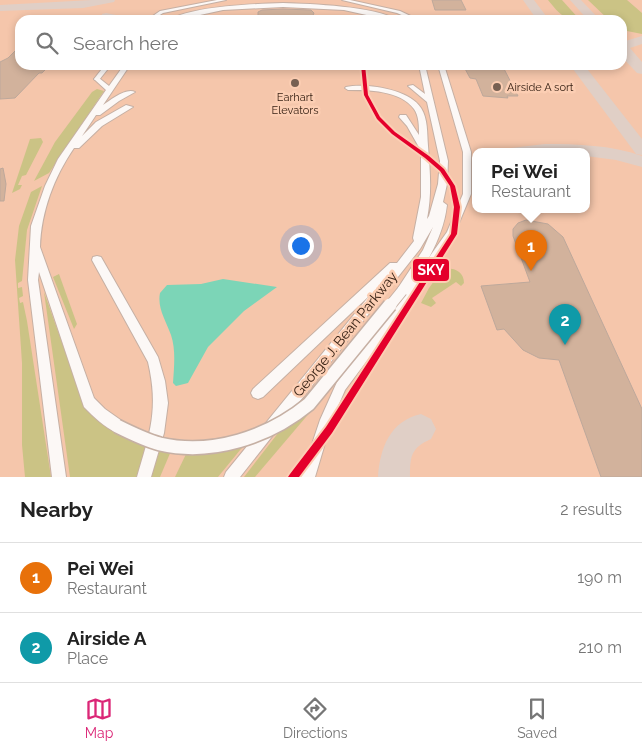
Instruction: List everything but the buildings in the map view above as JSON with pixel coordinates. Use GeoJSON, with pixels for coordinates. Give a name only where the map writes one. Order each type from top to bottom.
{"type":"FeatureCollection","features":[{"type":"Feature","properties":{"kind":"street"},"geometry":{"type":"LineString","coordinates":[[157,15],[162,12],[224,0]]}},
{"type":"Feature","properties":{"kind":"street"},"geometry":{"type":"LineString","coordinates":[[186,15],[235,3],[289,0],[348,6],[378,15]]}},
{"type":"Feature","properties":{"kind":"street"},"geometry":{"type":"LineString","coordinates":[[344,0],[406,15]]}},
{"type":"Feature","properties":{"kind":"street"},"geometry":{"type":"LineString","coordinates":[[201,15],[235,3]]}},
{"type":"Feature","properties":{"kind":"street"},"geometry":{"type":"LineString","coordinates":[[190,15],[200,10]]}},
{"type":"Feature","properties":{"kind":"street"},"geometry":{"type":"LineString","coordinates":[[104,70],[96,79],[109,89]]}},
{"type":"Feature","properties":{"kind":"street"},"geometry":{"type":"LineString","coordinates":[[59,477],[33,280],[33,241],[49,186],[67,151],[123,70]]}},
{"type":"Feature","properties":{"kind":"street","name":"George J. Bean Parkway"},"geometry":{"type":"LineString","coordinates":[[230,477],[413,249],[435,214],[444,177],[442,146],[423,70]]}},
{"type":"Feature","properties":{"kind":"street"},"geometry":{"type":"LineString","coordinates":[[308,477],[326,420],[341,386],[388,324],[450,233],[467,194],[467,152],[442,70]]}},
{"type":"Feature","properties":{"kind":"street"},"geometry":{"type":"LineString","coordinates":[[411,86],[431,102]]}},
{"type":"Feature","properties":{"kind":"street"},"geometry":{"type":"LineString","coordinates":[[258,393],[329,328],[372,285],[413,249],[428,191],[421,117],[414,105],[388,92],[348,88]]}},
{"type":"Feature","properties":{"kind":"street"},"geometry":{"type":"LineString","coordinates":[[88,120],[116,98],[132,92]]}},
{"type":"Feature","properties":{"kind":"street"},"geometry":{"type":"LineString","coordinates":[[67,151],[103,121],[129,108]]}},
{"type":"Feature","properties":{"kind":"street"},"geometry":{"type":"LineString","coordinates":[[403,117],[414,132],[425,155]]}},
{"type":"Feature","properties":{"kind":"street"},"geometry":{"type":"LineString","coordinates":[[33,241],[89,402],[100,414],[116,426],[140,438],[166,444],[199,446],[226,443],[255,435],[285,422],[310,404],[402,291],[418,268],[437,230],[442,212],[444,177]]}},
{"type":"Feature","properties":{"kind":"street"},"geometry":{"type":"LineString","coordinates":[[97,260],[154,361],[160,381],[161,403],[157,433],[144,477]]}},
{"type":"Feature","properties":{"kind":"shaded area"},"geometry":{"type":"Polygon","coordinates":[[[0,0],[642,0],[642,477],[0,477],[0,0]]]}},
{"type":"Feature","properties":{"kind":"shaded area"},"geometry":{"type":"Polygon","coordinates":[[[548,0],[562,0],[576,15],[562,15],[548,0]]]}},
{"type":"Feature","properties":{"kind":"shaded area"},"geometry":{"type":"Polygon","coordinates":[[[588,0],[627,0],[642,13],[642,34],[627,31],[627,15],[604,15],[588,0]]]}},
{"type":"Feature","properties":{"kind":"shaded area"},"geometry":{"type":"Polygon","coordinates":[[[97,89],[104,91],[49,173],[34,181],[55,142],[92,92],[97,89]]]}},
{"type":"Feature","properties":{"kind":"shaded area"},"geometry":{"type":"Polygon","coordinates":[[[41,138],[43,142],[26,175],[22,176],[18,185],[22,185],[20,189],[12,193],[30,139],[41,138]]]}},
{"type":"Feature","properties":{"kind":"shaded area"},"geometry":{"type":"Polygon","coordinates":[[[42,186],[27,230],[22,281],[18,283],[18,288],[22,287],[23,296],[19,298],[20,303],[23,302],[27,321],[51,477],[25,477],[22,445],[22,363],[15,260],[19,226],[31,192],[42,186]]]}},
{"type":"Feature","properties":{"kind":"shaded area"},"geometry":{"type":"Polygon","coordinates":[[[443,269],[450,269],[460,273],[464,283],[461,286],[456,282],[432,298],[436,303],[431,307],[421,303],[429,288],[443,269]]]}},
{"type":"Feature","properties":{"kind":"shaded area"},"geometry":{"type":"Polygon","coordinates":[[[59,274],[77,324],[74,329],[53,277],[59,274]]]}},
{"type":"Feature","properties":{"kind":"shaded area"},"geometry":{"type":"Polygon","coordinates":[[[223,279],[277,287],[244,311],[208,347],[188,383],[176,386],[173,383],[173,341],[161,309],[160,293],[167,285],[201,284],[223,279]]]}},
{"type":"Feature","properties":{"kind":"shaded area"},"geometry":{"type":"Polygon","coordinates":[[[44,292],[77,385],[87,405],[149,446],[139,477],[70,477],[44,292]]]}},
{"type":"Feature","properties":{"kind":"shaded area"},"geometry":{"type":"Polygon","coordinates":[[[317,404],[255,477],[244,477],[282,428],[317,404]]]}},
{"type":"Feature","properties":{"kind":"shaded area"},"geometry":{"type":"Polygon","coordinates":[[[245,444],[218,477],[175,477],[187,452],[245,444]]]}},
{"type":"Feature","properties":{"kind":"shaded area"},"geometry":{"type":"Polygon","coordinates":[[[160,449],[171,451],[160,477],[151,477],[160,449]]]}},
{"type":"Feature","properties":{"kind":"taxiway"},"geometry":{"type":"LineString","coordinates":[[0,8],[83,5],[110,0]]}},
{"type":"Feature","properties":{"kind":"taxiway"},"geometry":{"type":"LineString","coordinates":[[528,0],[539,15]]}},
{"type":"Feature","properties":{"kind":"taxiway"},"geometry":{"type":"LineString","coordinates":[[575,0],[589,15]]}},
{"type":"Feature","properties":{"kind":"taxiway"},"geometry":{"type":"LineString","coordinates":[[627,44],[642,40]]}},
{"type":"Feature","properties":{"kind":"taxiway"},"geometry":{"type":"LineString","coordinates":[[627,54],[642,70]]}},
{"type":"Feature","properties":{"kind":"taxiway"},"geometry":{"type":"LineString","coordinates":[[581,70],[642,150]]}},
{"type":"Feature","properties":{"kind":"taxiway"},"geometry":{"type":"LineString","coordinates":[[590,151],[616,154],[642,162]]}},
{"type":"Feature","properties":{"kind":"taxiway"},"geometry":{"type":"LineString","coordinates":[[394,477],[395,462],[403,440],[414,431],[421,429]]}},
{"type":"Feature","properties":{"kind":"transit line","name":"SKY"},"geometry":{"type":"LineString","coordinates":[[293,477],[329,430],[454,234],[457,207],[452,186],[442,170],[393,133],[378,118],[367,99],[363,70]]}},
{"type":"Feature","properties":{"kind":"place","name":"Earhart Elevators"},"geometry":{"type":"Point","coordinates":[295,83]}},
{"type":"Feature","properties":{"kind":"place","name":"Airside A sort"},"geometry":{"type":"Point","coordinates":[497,87]}},
{"type":"Feature","properties":{"kind":"place","name":"Pei Wei"},"geometry":{"type":"Point","coordinates":[531,271]}},
{"type":"Feature","properties":{"kind":"place","name":"Airside A"},"geometry":{"type":"Point","coordinates":[565,345]}}]}
